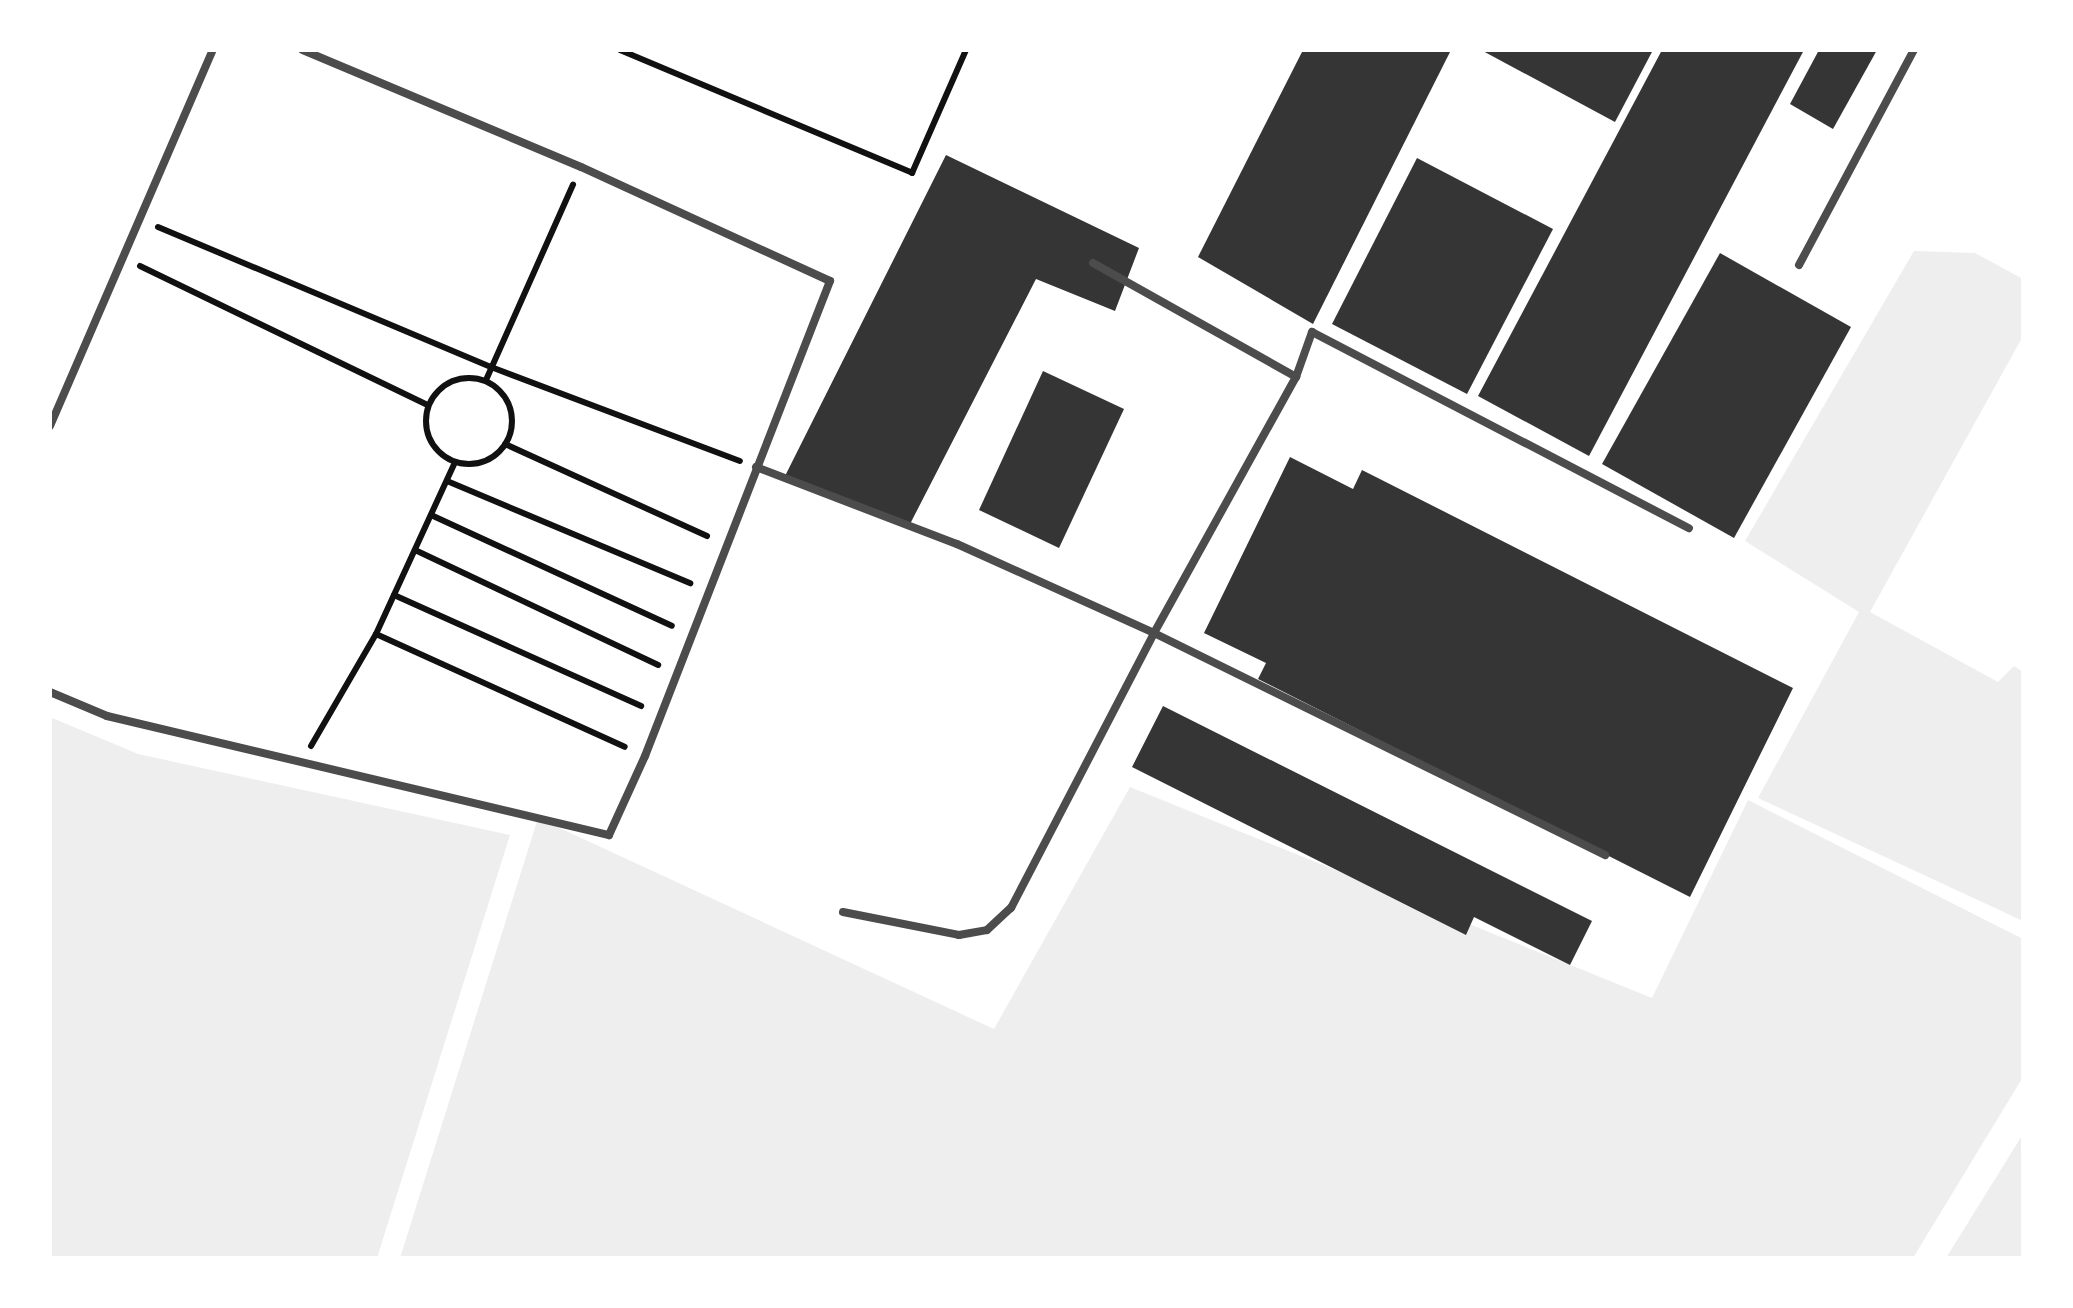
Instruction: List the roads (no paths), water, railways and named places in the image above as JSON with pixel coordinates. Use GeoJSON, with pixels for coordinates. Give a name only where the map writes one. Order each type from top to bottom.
{"type":"FeatureCollection","features":[{"type":"Feature","properties":{"kind":"lane"},"geometry":{"type":"LineString","coordinates":[[50,426],[213,50]]}},
{"type":"Feature","properties":{"kind":"lane"},"geometry":{"type":"LineString","coordinates":[[50,692],[107,716],[609,835],[645,756],[830,281],[581,167],[303,50]]}},
{"type":"Feature","properties":{"kind":"lane"},"geometry":{"type":"LineString","coordinates":[[1799,265],[1914,50]]}},
{"type":"Feature","properties":{"kind":"lane"},"geometry":{"type":"LineString","coordinates":[[1093,262],[1296,377]]}},
{"type":"Feature","properties":{"kind":"lane"},"geometry":{"type":"LineString","coordinates":[[843,912],[958,936],[988,930],[1011,908],[1154,633],[1296,377],[1312,332],[1689,528]]}},
{"type":"Feature","properties":{"kind":"lane"},"geometry":{"type":"LineString","coordinates":[[756,467],[957,544],[1154,633],[1605,855]]}}]}
